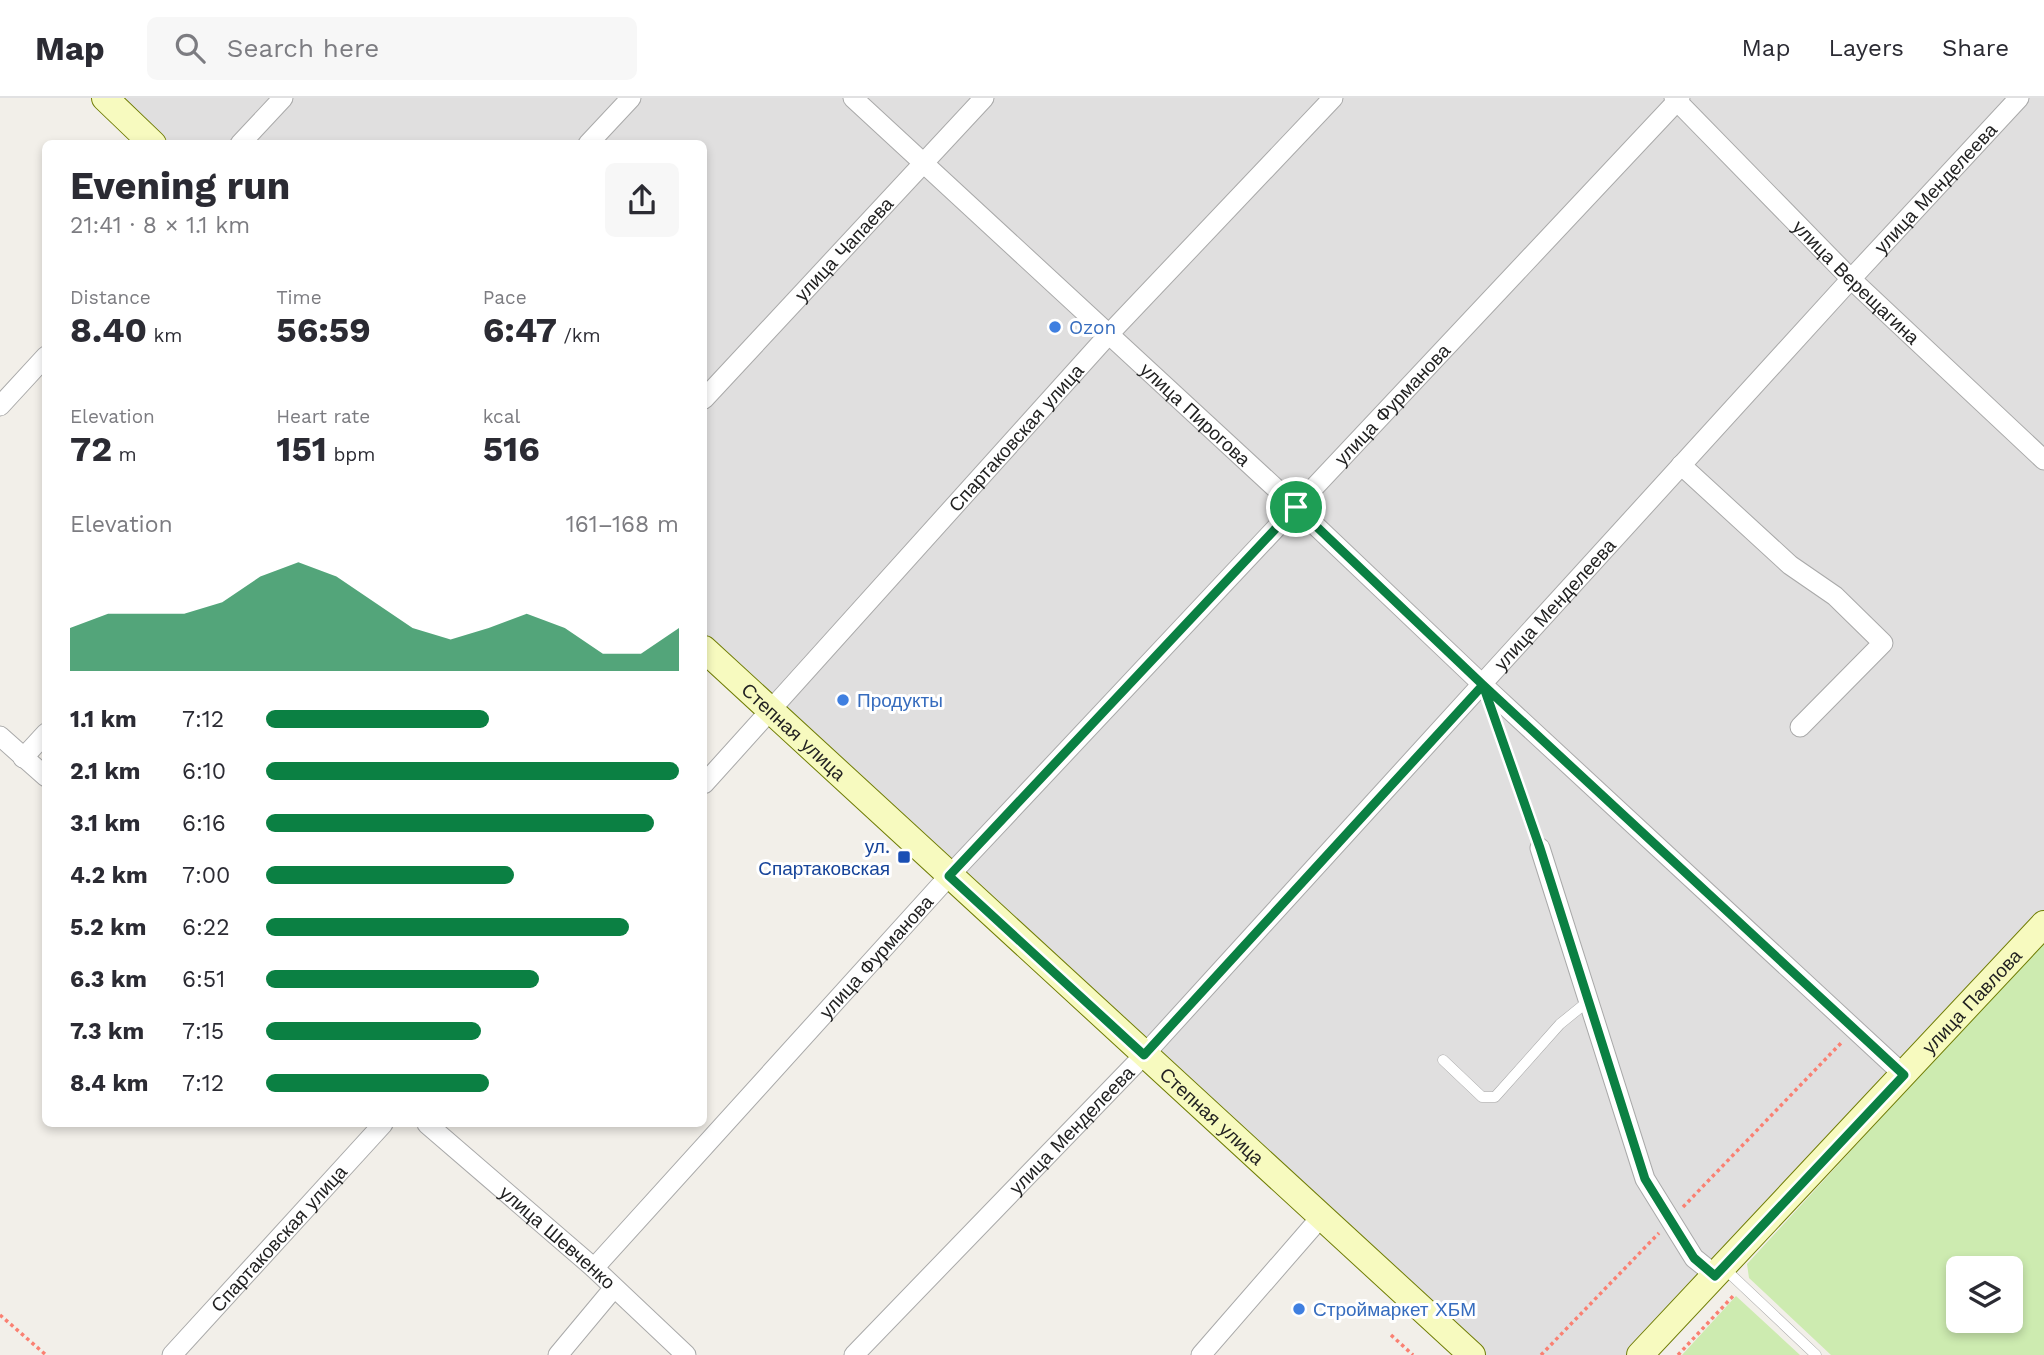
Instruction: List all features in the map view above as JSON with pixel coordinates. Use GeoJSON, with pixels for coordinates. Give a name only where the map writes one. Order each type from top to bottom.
{"type":"FeatureCollection","features":[{"type":"Feature","properties":{"kind":"main road"},"geometry":{"type":"LineString","coordinates":[[105,98],[149,140]]}},
{"type":"Feature","properties":{"kind":"main road","name":"Степная улица"},"geometry":{"type":"LineString","coordinates":[[707,652],[770,713],[1472,1355]]}},
{"type":"Feature","properties":{"kind":"main road","name":"улица Павлова"},"geometry":{"type":"LineString","coordinates":[[1640,1355],[2044,924]]}},
{"type":"Feature","properties":{"kind":"street"},"geometry":{"type":"LineString","coordinates":[[244,140],[283,98]]}},
{"type":"Feature","properties":{"kind":"street"},"geometry":{"type":"LineString","coordinates":[[592,140],[631,98]]}},
{"type":"Feature","properties":{"kind":"street","name":"улица Пирогова"},"geometry":{"type":"LineString","coordinates":[[853,98],[1110,334],[1483,685],[1904,1075]]}},
{"type":"Feature","properties":{"kind":"street","name":"улица Чапаева"},"geometry":{"type":"LineString","coordinates":[[707,396],[984,98]]}},
{"type":"Feature","properties":{"kind":"street","name":"Спартаковская улица"},"geometry":{"type":"LineString","coordinates":[[707,780],[1110,334],[1333,98]]}},
{"type":"Feature","properties":{"kind":"street","name":"улица Менделеева"},"geometry":{"type":"LineString","coordinates":[[854,1355],[1144,1055],[2019,98]]}},
{"type":"Feature","properties":{"kind":"street","name":"улица Верещагина"},"geometry":{"type":"LineString","coordinates":[[1677,99],[1851,279],[2044,460]]}},
{"type":"Feature","properties":{"kind":"street","name":"улица Фурманова"},"geometry":{"type":"LineString","coordinates":[[594,1268],[949,876],[1677,99]]}},
{"type":"Feature","properties":{"kind":"street"},"geometry":{"type":"LineString","coordinates":[[0,406],[42,360]]}},
{"type":"Feature","properties":{"kind":"street"},"geometry":{"type":"LineString","coordinates":[[1682,465],[1790,565],[1835,596],[1883,643],[1800,727]]}},
{"type":"Feature","properties":{"kind":"street"},"geometry":{"type":"LineString","coordinates":[[0,736],[42,774]]}},
{"type":"Feature","properties":{"kind":"street"},"geometry":{"type":"LineString","coordinates":[[23,758],[42,737]]}},
{"type":"Feature","properties":{"kind":"street"},"geometry":{"type":"LineString","coordinates":[[1540,848],[1586,1003],[1645,1179],[1694,1258],[1719,1271]]}},
{"type":"Feature","properties":{"kind":"street","name":"Спартаковская улица"},"geometry":{"type":"LineString","coordinates":[[172,1355],[380,1127]]}},
{"type":"Feature","properties":{"kind":"street","name":"улица Шевченко"},"geometry":{"type":"LineString","coordinates":[[430,1127],[594,1268],[613,1289],[686,1355]]}},
{"type":"Feature","properties":{"kind":"street"},"geometry":{"type":"LineString","coordinates":[[1201,1355],[1321,1217]]}},
{"type":"Feature","properties":{"kind":"street"},"geometry":{"type":"LineString","coordinates":[[558,1355],[613,1289]]}},
{"type":"Feature","properties":{"kind":"lane"},"geometry":{"type":"LineString","coordinates":[[1443,1060],[1482,1097],[1496,1097],[1559,1024],[1586,1003]]}},
{"type":"Feature","properties":{"kind":"lane"},"geometry":{"type":"LineString","coordinates":[[1719,1271],[1743,1286],[1816,1355]]}},
{"type":"Feature","properties":{"kind":"path"},"geometry":{"type":"LineString","coordinates":[[1496,724],[1540,848]]}},
{"type":"Feature","properties":{"kind":"path"},"geometry":{"type":"LineString","coordinates":[[1541,1355],[1856,1028]]}},
{"type":"Feature","properties":{"kind":"path"},"geometry":{"type":"LineString","coordinates":[[1678,1355],[1743,1286]]}},
{"type":"Feature","properties":{"kind":"path"},"geometry":{"type":"LineString","coordinates":[[0,1315],[46,1355]]}},
{"type":"Feature","properties":{"kind":"path"},"geometry":{"type":"LineString","coordinates":[[1391,1335],[1413,1355]]}},
{"type":"Feature","properties":{"kind":"shaded area"},"geometry":{"type":"Polygon","coordinates":[[[105,98],[2044,98],[2044,924],[1640,1355],[1472,1355],[707,652],[707,140],[150,140],[105,98]]]}},
{"type":"Feature","properties":{"kind":"green space"},"geometry":{"type":"Polygon","coordinates":[[[2044,940],[2044,1355],[1831,1355],[1749,1278],[1747,1264],[2044,940]]]}},
{"type":"Feature","properties":{"kind":"green space"},"geometry":{"type":"Polygon","coordinates":[[[1736,1296],[1800,1355],[1682,1355],[1736,1296]]]}},
{"type":"Feature","properties":{"kind":"place","name":"Ozon"},"geometry":{"type":"Point","coordinates":[1055,327]}},
{"type":"Feature","properties":{"kind":"place","name":"Продукты"},"geometry":{"type":"Point","coordinates":[843,700]}},
{"type":"Feature","properties":{"kind":"place","name":"ул. Спартаковская"},"geometry":{"type":"Point","coordinates":[904,857]}},
{"type":"Feature","properties":{"kind":"place","name":"Строймаркет ХБМ"},"geometry":{"type":"Point","coordinates":[1299,1309]}},
{"type":"Feature","properties":{"kind":"route"},"geometry":{"type":"LineString","coordinates":[[1296,507],[949,876],[1144,1055],[1483,685],[1540,848],[1586,1003],[1645,1179],[1694,1258],[1715,1276],[1904,1075],[1483,685],[1296,507]]}}]}
